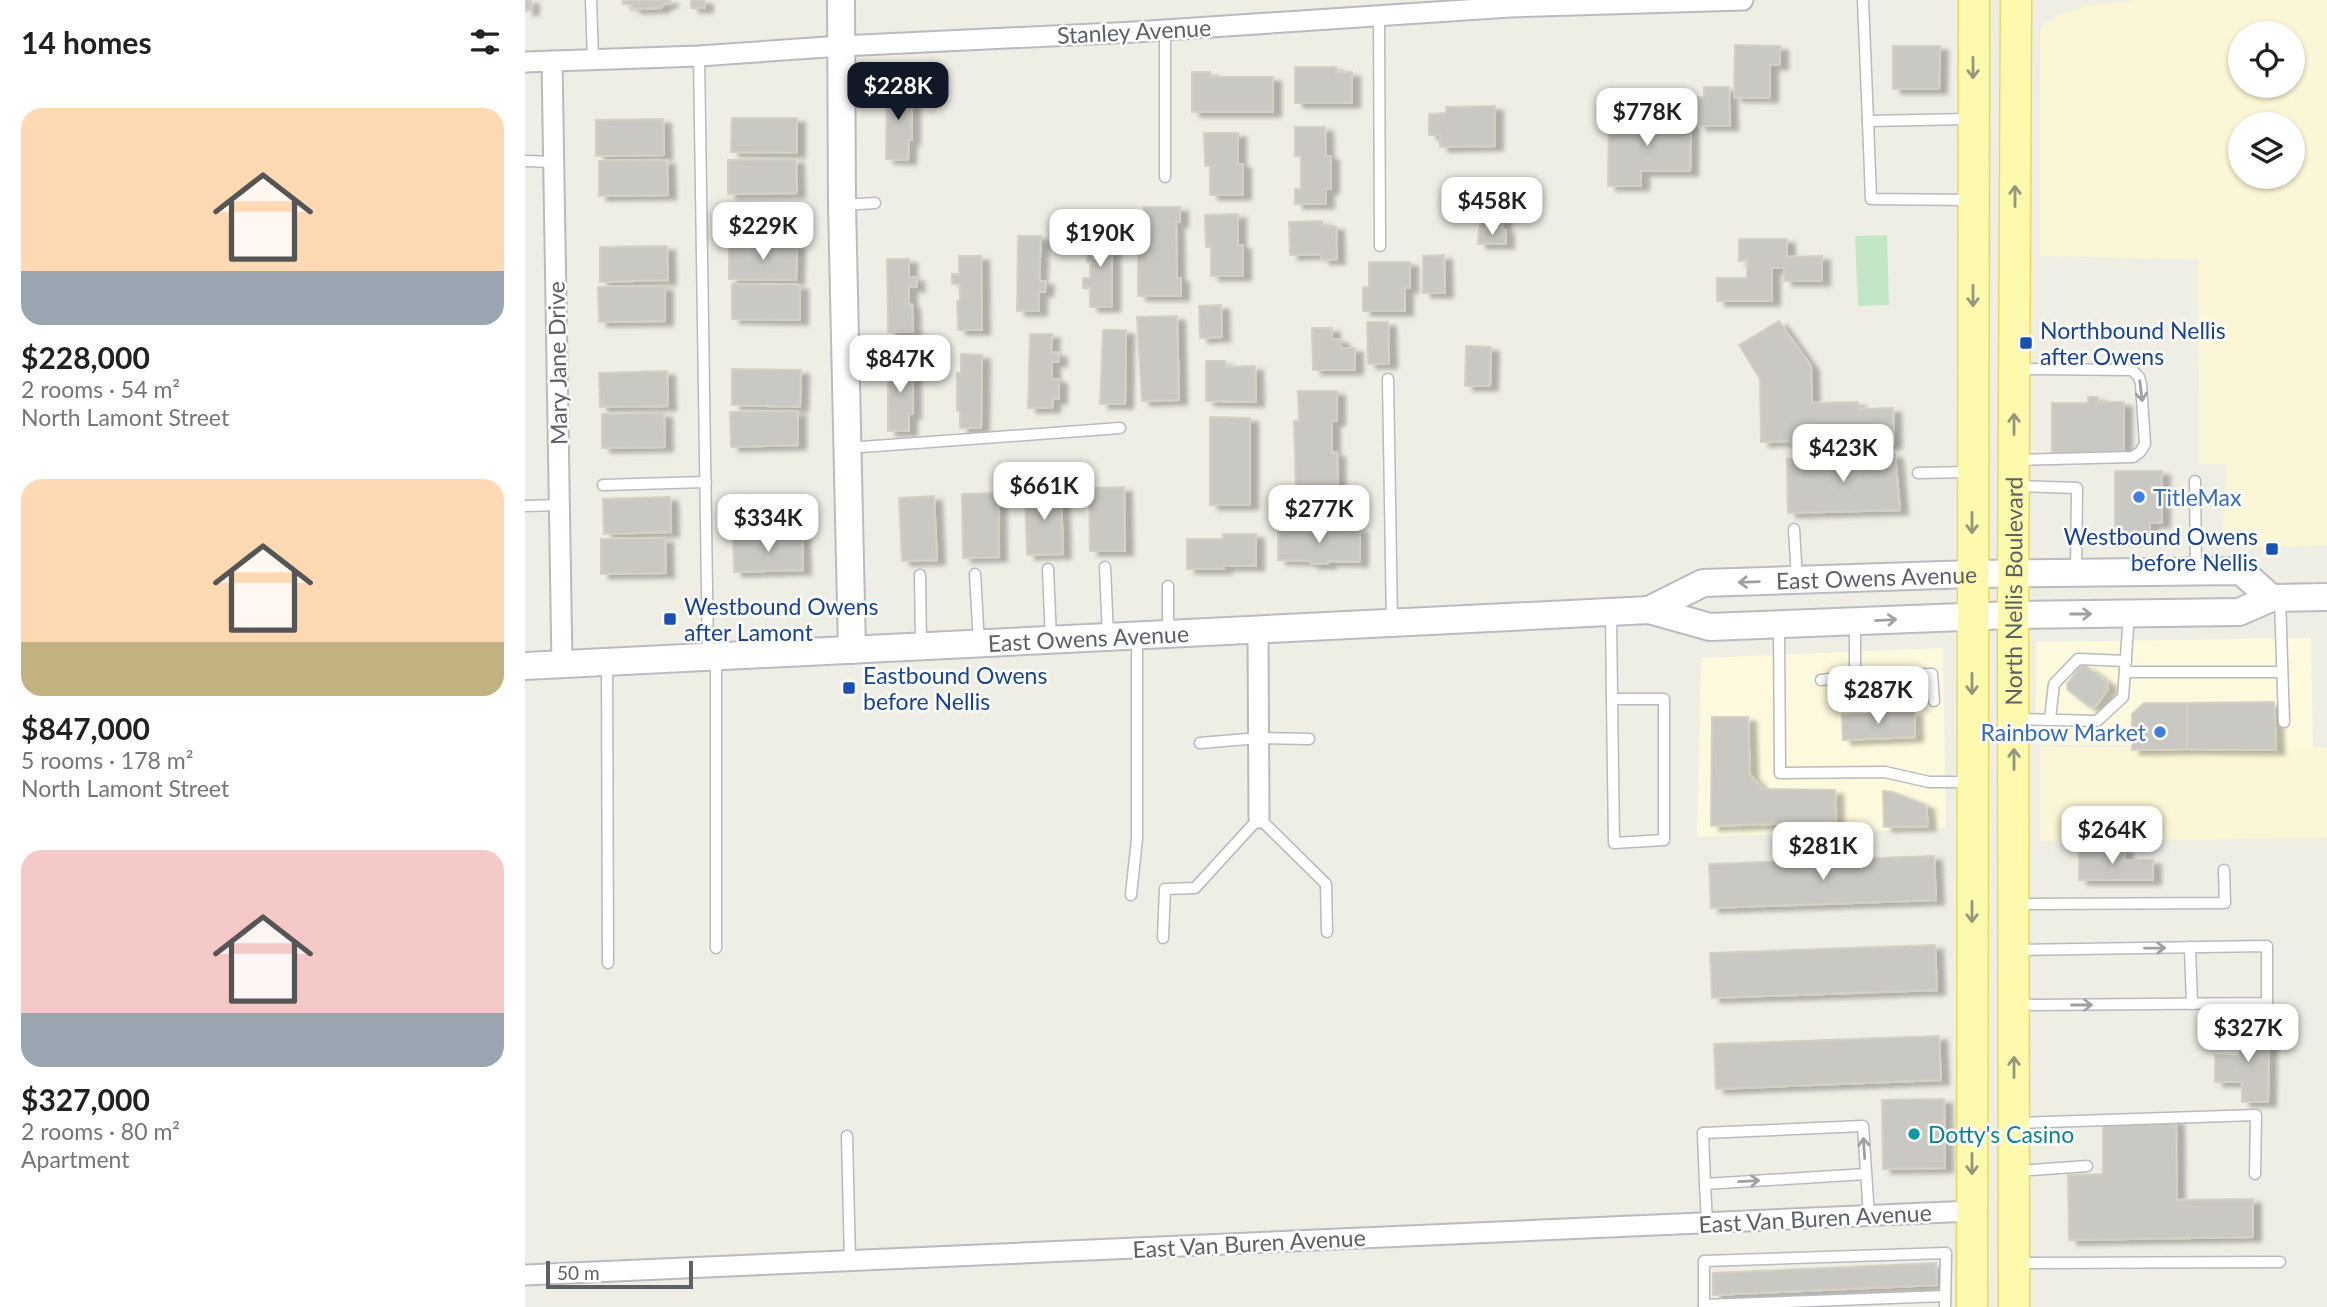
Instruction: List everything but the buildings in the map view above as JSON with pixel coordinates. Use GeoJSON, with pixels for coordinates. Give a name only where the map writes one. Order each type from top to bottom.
{"type":"FeatureCollection","features":[{"type":"Feature","properties":{"kind":"main road"},"geometry":{"type":"LineString","coordinates":[[841,0],[842,205],[852,650]]}},
{"type":"Feature","properties":{"kind":"main road","name":"North Nellis Boulevard"},"geometry":{"type":"LineString","coordinates":[[1959,1301],[1972,1212],[1974,0]]}},
{"type":"Feature","properties":{"kind":"main road","name":"North Nellis Boulevard"},"geometry":{"type":"LineString","coordinates":[[2014,1307],[2016,0]]}},
{"type":"Feature","properties":{"kind":"main road","name":"East Owens Avenue"},"geometry":{"type":"LineString","coordinates":[[1649,610],[1703,583],[1972,574],[2241,571],[2276,597]]}},
{"type":"Feature","properties":{"kind":"main road","name":"East Owens Avenue"},"geometry":{"type":"LineString","coordinates":[[525,666],[1649,610],[1710,627],[1972,616],[2239,612],[2276,597],[2327,597]]}},
{"type":"Feature","properties":{"kind":"main road"},"geometry":{"type":"LineString","coordinates":[[1972,1212],[1987,1222],[1999,1243],[2001,1307]]}},
{"type":"Feature","properties":{"kind":"street","name":"Stanley Avenue"},"geometry":{"type":"LineString","coordinates":[[525,62],[1165,30],[1534,3],[1743,0]]}},
{"type":"Feature","properties":{"kind":"street","name":"Mary Jane Drive"},"geometry":{"type":"LineString","coordinates":[[552,61],[562,664]]}},
{"type":"Feature","properties":{"kind":"street"},"geometry":{"type":"LineString","coordinates":[[1258,630],[1259,818]]}},
{"type":"Feature","properties":{"kind":"street","name":"East Van Buren Avenue"},"geometry":{"type":"LineString","coordinates":[[525,1275],[1972,1212]]}},
{"type":"Feature","properties":{"kind":"lane"},"geometry":{"type":"LineString","coordinates":[[591,0],[593,60]]}},
{"type":"Feature","properties":{"kind":"lane"},"geometry":{"type":"LineString","coordinates":[[1863,0],[1871,199],[1973,200]]}},
{"type":"Feature","properties":{"kind":"lane"},"geometry":{"type":"LineString","coordinates":[[1379,16],[1380,246]]}},
{"type":"Feature","properties":{"kind":"lane"},"geometry":{"type":"LineString","coordinates":[[1165,30],[1165,177]]}},
{"type":"Feature","properties":{"kind":"lane"},"geometry":{"type":"LineString","coordinates":[[699,55],[716,948]]}},
{"type":"Feature","properties":{"kind":"lane"},"geometry":{"type":"LineString","coordinates":[[1868,121],[1973,119]]}},
{"type":"Feature","properties":{"kind":"lane"},"geometry":{"type":"LineString","coordinates":[[525,161],[554,162]]}},
{"type":"Feature","properties":{"kind":"lane"},"geometry":{"type":"LineString","coordinates":[[842,205],[875,203]]}},
{"type":"Feature","properties":{"kind":"lane"},"geometry":{"type":"LineString","coordinates":[[2014,473],[2133,457],[2145,444],[2141,384],[2139,377],[2132,370],[2015,369]]}},
{"type":"Feature","properties":{"kind":"lane"},"geometry":{"type":"LineString","coordinates":[[1388,379],[1392,623]]}},
{"type":"Feature","properties":{"kind":"lane"},"geometry":{"type":"LineString","coordinates":[[848,448],[1120,428]]}},
{"type":"Feature","properties":{"kind":"lane"},"geometry":{"type":"LineString","coordinates":[[1918,473],[1972,472]]}},
{"type":"Feature","properties":{"kind":"lane"},"geometry":{"type":"LineString","coordinates":[[2014,473],[2077,488],[2076,574]]}},
{"type":"Feature","properties":{"kind":"lane"},"geometry":{"type":"LineString","coordinates":[[2195,481],[2196,572]]}},
{"type":"Feature","properties":{"kind":"lane"},"geometry":{"type":"LineString","coordinates":[[603,485],[706,482]]}},
{"type":"Feature","properties":{"kind":"lane"},"geometry":{"type":"LineString","coordinates":[[525,506],[560,505]]}},
{"type":"Feature","properties":{"kind":"lane"},"geometry":{"type":"LineString","coordinates":[[1794,528],[1797,580]]}},
{"type":"Feature","properties":{"kind":"lane"},"geometry":{"type":"LineString","coordinates":[[1105,566],[1108,637]]}},
{"type":"Feature","properties":{"kind":"lane"},"geometry":{"type":"LineString","coordinates":[[1048,569],[1051,640]]}},
{"type":"Feature","properties":{"kind":"lane"},"geometry":{"type":"LineString","coordinates":[[975,574],[979,644]]}},
{"type":"Feature","properties":{"kind":"lane"},"geometry":{"type":"LineString","coordinates":[[920,575],[921,647]]}},
{"type":"Feature","properties":{"kind":"lane"},"geometry":{"type":"LineString","coordinates":[[1168,586],[1168,634]]}},
{"type":"Feature","properties":{"kind":"lane"},"geometry":{"type":"LineString","coordinates":[[2276,597],[2284,722]]}},
{"type":"Feature","properties":{"kind":"lane"},"geometry":{"type":"LineString","coordinates":[[1611,612],[1612,698],[1614,843],[1664,840],[1664,698],[1612,698]]}},
{"type":"Feature","properties":{"kind":"lane"},"geometry":{"type":"LineString","coordinates":[[2014,719],[2097,722],[2123,697],[2129,614]]}},
{"type":"Feature","properties":{"kind":"lane"},"geometry":{"type":"LineString","coordinates":[[1855,621],[1856,676]]}},
{"type":"Feature","properties":{"kind":"lane"},"geometry":{"type":"LineString","coordinates":[[1779,624],[1780,773],[1885,772],[1929,782],[1972,782]]}},
{"type":"Feature","properties":{"kind":"lane"},"geometry":{"type":"LineString","coordinates":[[1131,895],[1137,839],[1137,636]]}},
{"type":"Feature","properties":{"kind":"lane"},"geometry":{"type":"LineString","coordinates":[[2050,719],[2054,684],[2078,659],[2126,667],[2282,672]]}},
{"type":"Feature","properties":{"kind":"lane"},"geometry":{"type":"LineString","coordinates":[[607,662],[608,962]]}},
{"type":"Feature","properties":{"kind":"lane"},"geometry":{"type":"LineString","coordinates":[[1821,680],[1856,676],[1932,674],[1934,701]]}},
{"type":"Feature","properties":{"kind":"lane"},"geometry":{"type":"LineString","coordinates":[[1200,743],[1259,738],[1309,739]]}},
{"type":"Feature","properties":{"kind":"lane"},"geometry":{"type":"LineString","coordinates":[[1163,938],[1165,889],[1195,888],[1259,818],[1326,884],[1327,932]]}},
{"type":"Feature","properties":{"kind":"lane"},"geometry":{"type":"LineString","coordinates":[[2014,904],[2225,903],[2224,870]]}},
{"type":"Feature","properties":{"kind":"lane"},"geometry":{"type":"LineString","coordinates":[[2014,950],[2266,946],[2267,1003],[2014,1005]]}},
{"type":"Feature","properties":{"kind":"lane"},"geometry":{"type":"LineString","coordinates":[[2189,947],[2192,1004]]}},
{"type":"Feature","properties":{"kind":"lane"},"geometry":{"type":"LineString","coordinates":[[2014,1123],[2256,1115],[2255,1174]]}},
{"type":"Feature","properties":{"kind":"lane"},"geometry":{"type":"LineString","coordinates":[[1707,1223],[1703,1133],[1863,1126],[1869,1216]]}},
{"type":"Feature","properties":{"kind":"lane"},"geometry":{"type":"LineString","coordinates":[[846,1136],[850,1261]]}},
{"type":"Feature","properties":{"kind":"lane"},"geometry":{"type":"LineString","coordinates":[[2014,1171],[2087,1166]]}},
{"type":"Feature","properties":{"kind":"lane"},"geometry":{"type":"LineString","coordinates":[[1705,1184],[1866,1174]]}},
{"type":"Feature","properties":{"kind":"lane"},"geometry":{"type":"LineString","coordinates":[[1946,1253],[1959,1301],[1704,1306],[1704,1261],[1946,1253]]}},
{"type":"Feature","properties":{"kind":"lane"},"geometry":{"type":"LineString","coordinates":[[2014,1263],[2280,1262]]}},
{"type":"Feature","properties":{"kind":"lane"},"geometry":{"type":"LineString","coordinates":[[1945,1307],[1959,1301]]}},
{"type":"Feature","properties":{"kind":"shaded area"},"geometry":{"type":"Polygon","coordinates":[[[2311,638],[2313,748],[2035,744],[2036,642],[2311,638]]]}},
{"type":"Feature","properties":{"kind":"shaded area"},"geometry":{"type":"Polygon","coordinates":[[[1943,648],[1946,828],[1697,837],[1701,658],[1943,648]]]}},
{"type":"Feature","properties":{"kind":"green space"},"geometry":{"type":"Polygon","coordinates":[[[1887,235],[1889,305],[1858,306],[1855,236],[1887,235]]]}},
{"type":"Feature","properties":{"kind":"sand"},"geometry":{"type":"Polygon","coordinates":[[[2137,0],[2327,0],[2327,545],[2222,548],[2226,465],[2199,463],[2198,259],[2040,256],[2040,31],[2047,22],[2058,16],[2098,5],[2137,0]]]}},
{"type":"Feature","properties":{"kind":"sand"},"geometry":{"type":"Polygon","coordinates":[[[2040,747],[2327,747],[2327,838],[2040,841],[2040,747]]]}},
{"type":"Feature","properties":{"kind":"place","name":"Northbound Nellis after Owens"},"geometry":{"type":"Point","coordinates":[2026,343]}},
{"type":"Feature","properties":{"kind":"place","name":"TitleMax"},"geometry":{"type":"Point","coordinates":[2139,497]}},
{"type":"Feature","properties":{"kind":"place","name":"Westbound Owens before Nellis"},"geometry":{"type":"Point","coordinates":[2272,549]}},
{"type":"Feature","properties":{"kind":"place","name":"Westbound Owens after Lamont"},"geometry":{"type":"Point","coordinates":[670,619]}},
{"type":"Feature","properties":{"kind":"place","name":"Eastbound Owens before Nellis"},"geometry":{"type":"Point","coordinates":[849,688]}},
{"type":"Feature","properties":{"kind":"place","name":"Rainbow Market"},"geometry":{"type":"Point","coordinates":[2160,732]}},
{"type":"Feature","properties":{"kind":"place","name":"Dotty's Casino"},"geometry":{"type":"Point","coordinates":[1914,1134]}}]}
